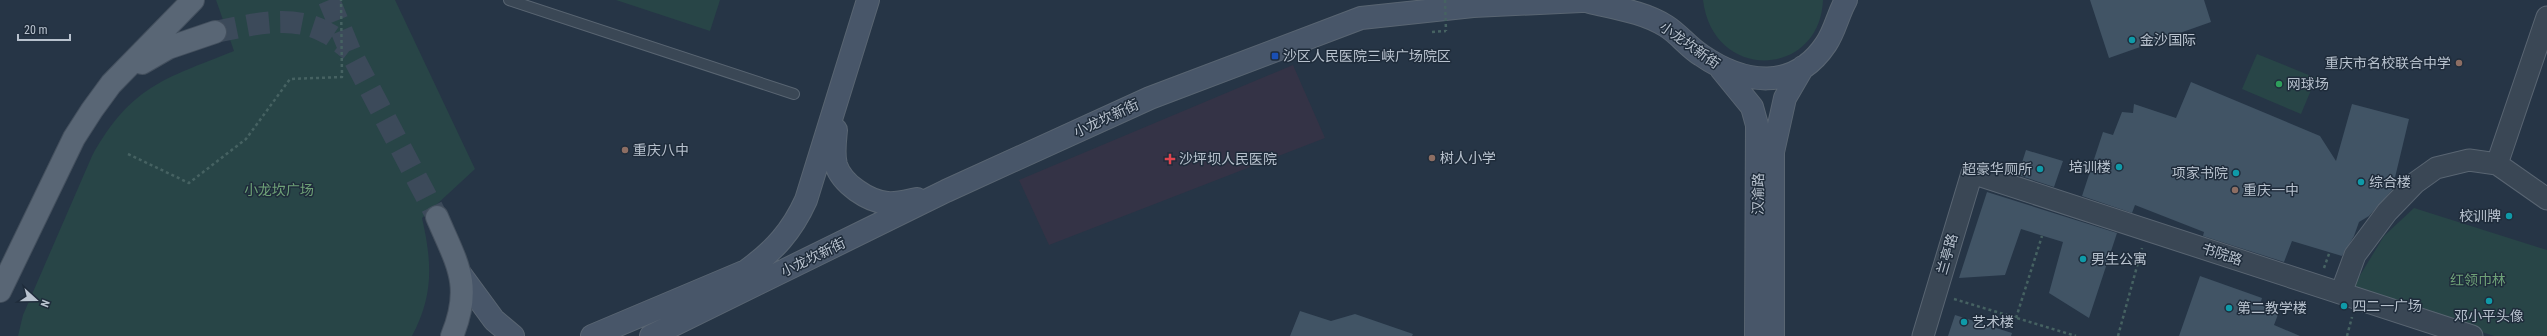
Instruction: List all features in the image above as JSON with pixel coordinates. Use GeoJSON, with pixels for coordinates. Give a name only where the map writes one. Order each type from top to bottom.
{"type":"FeatureCollection","features":[{"type":"Feature","properties":{"kind":"main road"},"geometry":{"type":"LineString","coordinates":[[0,291],[74,138],[111,84],[193,0]]}},
{"type":"Feature","properties":{"kind":"main road"},"geometry":{"type":"LineString","coordinates":[[868,0],[839,97],[834,147],[836,165],[845,179],[854,188],[869,197],[886,203],[901,203],[946,191]]}},
{"type":"Feature","properties":{"kind":"main road"},"geometry":{"type":"LineString","coordinates":[[1361,18],[1419,0]]}},
{"type":"Feature","properties":{"kind":"main road","name":"小龙坎新街"},"geometry":{"type":"LineString","coordinates":[[651,336],[946,191],[1150,98],[1361,18],[1473,6],[1596,1],[1665,25],[1699,54],[1717,65],[1738,74],[1770,80],[1785,77],[1804,68],[1817,57],[1827,43],[1846,0]]}},
{"type":"Feature","properties":{"kind":"main road"},"geometry":{"type":"LineString","coordinates":[[111,84],[168,48],[215,32]]}},
{"type":"Feature","properties":{"kind":"main road","name":"汉渝路"},"geometry":{"type":"LineString","coordinates":[[1717,65],[1743,93],[1752,106],[1757,125],[1756,336]]}},
{"type":"Feature","properties":{"kind":"main road","name":"汉渝路"},"geometry":{"type":"LineString","coordinates":[[1773,336],[1773,152],[1785,98],[1804,68]]}},
{"type":"Feature","properties":{"kind":"main road","name":"小龙坎新街"},"geometry":{"type":"LineString","coordinates":[[592,336],[746,271],[767,256],[796,222],[806,200],[839,97]]}},
{"type":"Feature","properties":{"kind":"main road"},"geometry":{"type":"LineString","coordinates":[[437,217],[461,275],[494,320],[513,336]]}},
{"type":"Feature","properties":{"kind":"main road"},"geometry":{"type":"LineString","coordinates":[[452,336],[460,316],[463,297],[461,275]]}},
{"type":"Feature","properties":{"kind":"main road"},"geometry":{"type":"LineString","coordinates":[[485,307],[490,336]]}},
{"type":"Feature","properties":{"kind":"street"},"geometry":{"type":"LineString","coordinates":[[2497,164],[2547,17]]}},
{"type":"Feature","properties":{"kind":"street"},"geometry":{"type":"LineString","coordinates":[[2341,293],[2355,255],[2387,212],[2416,183],[2436,168],[2469,160],[2497,164],[2547,199]]}},
{"type":"Feature","properties":{"kind":"street","name":"书院路"},"geometry":{"type":"LineString","coordinates":[[1972,173],[2472,336]]}},
{"type":"Feature","properties":{"kind":"street","name":"兰亭路"},"geometry":{"type":"LineString","coordinates":[[1924,336],[1972,173]]}},
{"type":"Feature","properties":{"kind":"lane"},"geometry":{"type":"LineString","coordinates":[[509,0],[794,94]]}},
{"type":"Feature","properties":{"kind":"path"},"geometry":{"type":"LineString","coordinates":[[128,154],[189,183],[246,139],[290,79],[342,77],[341,0]]}},
{"type":"Feature","properties":{"kind":"path"},"geometry":{"type":"LineString","coordinates":[[1446,0],[1446,31]]}},
{"type":"Feature","properties":{"kind":"path"},"geometry":{"type":"LineString","coordinates":[[2118,336],[2147,230]]}},
{"type":"Feature","properties":{"kind":"path"},"geometry":{"type":"LineString","coordinates":[[2016,318],[2042,236]]}},
{"type":"Feature","properties":{"kind":"path"},"geometry":{"type":"LineString","coordinates":[[1936,294],[2076,336]]}},
{"type":"Feature","properties":{"kind":"shaded area","name":"沙坪坝人民医院"},"geometry":{"type":"Polygon","coordinates":[[[1293,65],[1325,138],[1049,245],[1019,180],[1293,65]]]}},
{"type":"Feature","properties":{"kind":"green space","name":"小龙坎广场"},"geometry":{"type":"Polygon","coordinates":[[[216,0],[395,0],[475,169],[422,218],[428,249],[429,278],[424,306],[412,336],[18,336],[23,315],[92,156],[106,133],[121,114],[136,99],[151,88],[188,69],[234,51],[216,0]]]}},
{"type":"Feature","properties":{"kind":"green space"},"geometry":{"type":"Polygon","coordinates":[[[616,0],[720,0],[710,31],[616,0]]]}},
{"type":"Feature","properties":{"kind":"green space"},"geometry":{"type":"Polygon","coordinates":[[[1703,0],[1823,0],[1817,26],[1804,45],[1786,56],[1766,60],[1745,57],[1726,46],[1711,27],[1703,0]]]}},
{"type":"Feature","properties":{"kind":"green space","name":"网球场"},"geometry":{"type":"Polygon","coordinates":[[[2257,54],[2316,78],[2301,114],[2242,89],[2257,54]]]}},
{"type":"Feature","properties":{"kind":"green space","name":"红领巾林"},"geometry":{"type":"Polygon","coordinates":[[[2414,208],[2547,250],[2547,336],[2494,336],[2351,290],[2384,236],[2414,208]]]}},
{"type":"Feature","properties":{"kind":"building","name":"金沙国际"},"geometry":{"type":"Polygon","coordinates":[[[2090,0],[2204,0],[2211,22],[2109,58],[2090,0]]]}},
{"type":"Feature","properties":{"kind":"building"},"geometry":{"type":"Polygon","coordinates":[[[2191,82],[2320,136],[2336,161],[2352,104],[2409,119],[2392,190],[2369,216],[2359,222],[2354,236],[2342,256],[2292,241],[2284,262],[2203,236],[2204,232],[2135,205],[2132,213],[2082,196],[2103,132],[2113,135],[2122,112],[2133,113],[2134,104],[2176,118],[2191,82]]]}},
{"type":"Feature","properties":{"kind":"building","name":"超豪华厕所"},"geometry":{"type":"Polygon","coordinates":[[[2026,150],[2063,161],[2054,187],[2018,175],[2026,150]]]}},
{"type":"Feature","properties":{"kind":"building","name":"男生公寓"},"geometry":{"type":"Polygon","coordinates":[[[1987,192],[2117,233],[2089,318],[2049,293],[2063,242],[2021,229],[2005,275],[1959,278],[1987,192]]]}},
{"type":"Feature","properties":{"kind":"building","name":"第二教学楼"},"geometry":{"type":"Polygon","coordinates":[[[2200,276],[2262,298],[2260,305],[2279,312],[2274,325],[2300,336],[2179,336],[2200,276]]]}},
{"type":"Feature","properties":{"kind":"building"},"geometry":{"type":"Polygon","coordinates":[[[1300,311],[1331,321],[1355,314],[1413,334],[1412,336],[1290,336],[1300,311]]]}},
{"type":"Feature","properties":{"kind":"building","name":"艺术楼"},"geometry":{"type":"Polygon","coordinates":[[[1955,315],[2012,333],[2011,336],[1948,336],[1955,315]]]}},
{"type":"Feature","properties":{"kind":"tunnel"},"geometry":{"type":"LineString","coordinates":[[329,0],[350,51],[437,217]]}},
{"type":"Feature","properties":{"kind":"tunnel"},"geometry":{"type":"LineString","coordinates":[[215,32],[272,22],[300,23],[327,33],[350,50]]}},
{"type":"Feature","properties":{"kind":"place","name":"金沙国际"},"geometry":{"type":"Point","coordinates":[2132,40]}},
{"type":"Feature","properties":{"kind":"place","name":"沙区人民医院三峡广场院区"},"geometry":{"type":"Point","coordinates":[1275,56]}},
{"type":"Feature","properties":{"kind":"place","name":"重庆市名校联合中学"},"geometry":{"type":"Point","coordinates":[2459,63]}},
{"type":"Feature","properties":{"kind":"place","name":"网球场"},"geometry":{"type":"Point","coordinates":[2279,84]}},
{"type":"Feature","properties":{"kind":"place","name":"重庆八中"},"geometry":{"type":"Point","coordinates":[625,150]}},
{"type":"Feature","properties":{"kind":"place","name":"树人小学"},"geometry":{"type":"Point","coordinates":[1432,158]}},
{"type":"Feature","properties":{"kind":"place","name":"沙坪坝人民医院"},"geometry":{"type":"Point","coordinates":[1170,159]}},
{"type":"Feature","properties":{"kind":"place","name":"培训楼"},"geometry":{"type":"Point","coordinates":[2119,167]}},
{"type":"Feature","properties":{"kind":"place","name":"超豪华厕所"},"geometry":{"type":"Point","coordinates":[2040,169]}},
{"type":"Feature","properties":{"kind":"place","name":"项家书院"},"geometry":{"type":"Point","coordinates":[2236,173]}},
{"type":"Feature","properties":{"kind":"place","name":"综合楼"},"geometry":{"type":"Point","coordinates":[2361,182]}},
{"type":"Feature","properties":{"kind":"place","name":"重庆一中"},"geometry":{"type":"Point","coordinates":[2235,190]}},
{"type":"Feature","properties":{"kind":"place","name":"校训牌"},"geometry":{"type":"Point","coordinates":[2509,216]}},
{"type":"Feature","properties":{"kind":"place","name":"男生公寓"},"geometry":{"type":"Point","coordinates":[2083,259]}},
{"type":"Feature","properties":{"kind":"place","name":"邓小平头像"},"geometry":{"type":"Point","coordinates":[2489,301]}},
{"type":"Feature","properties":{"kind":"place","name":"四二一广场"},"geometry":{"type":"Point","coordinates":[2344,306]}},
{"type":"Feature","properties":{"kind":"place","name":"第二教学楼"},"geometry":{"type":"Point","coordinates":[2229,308]}},
{"type":"Feature","properties":{"kind":"place","name":"艺术楼"},"geometry":{"type":"Point","coordinates":[1964,322]}}]}
